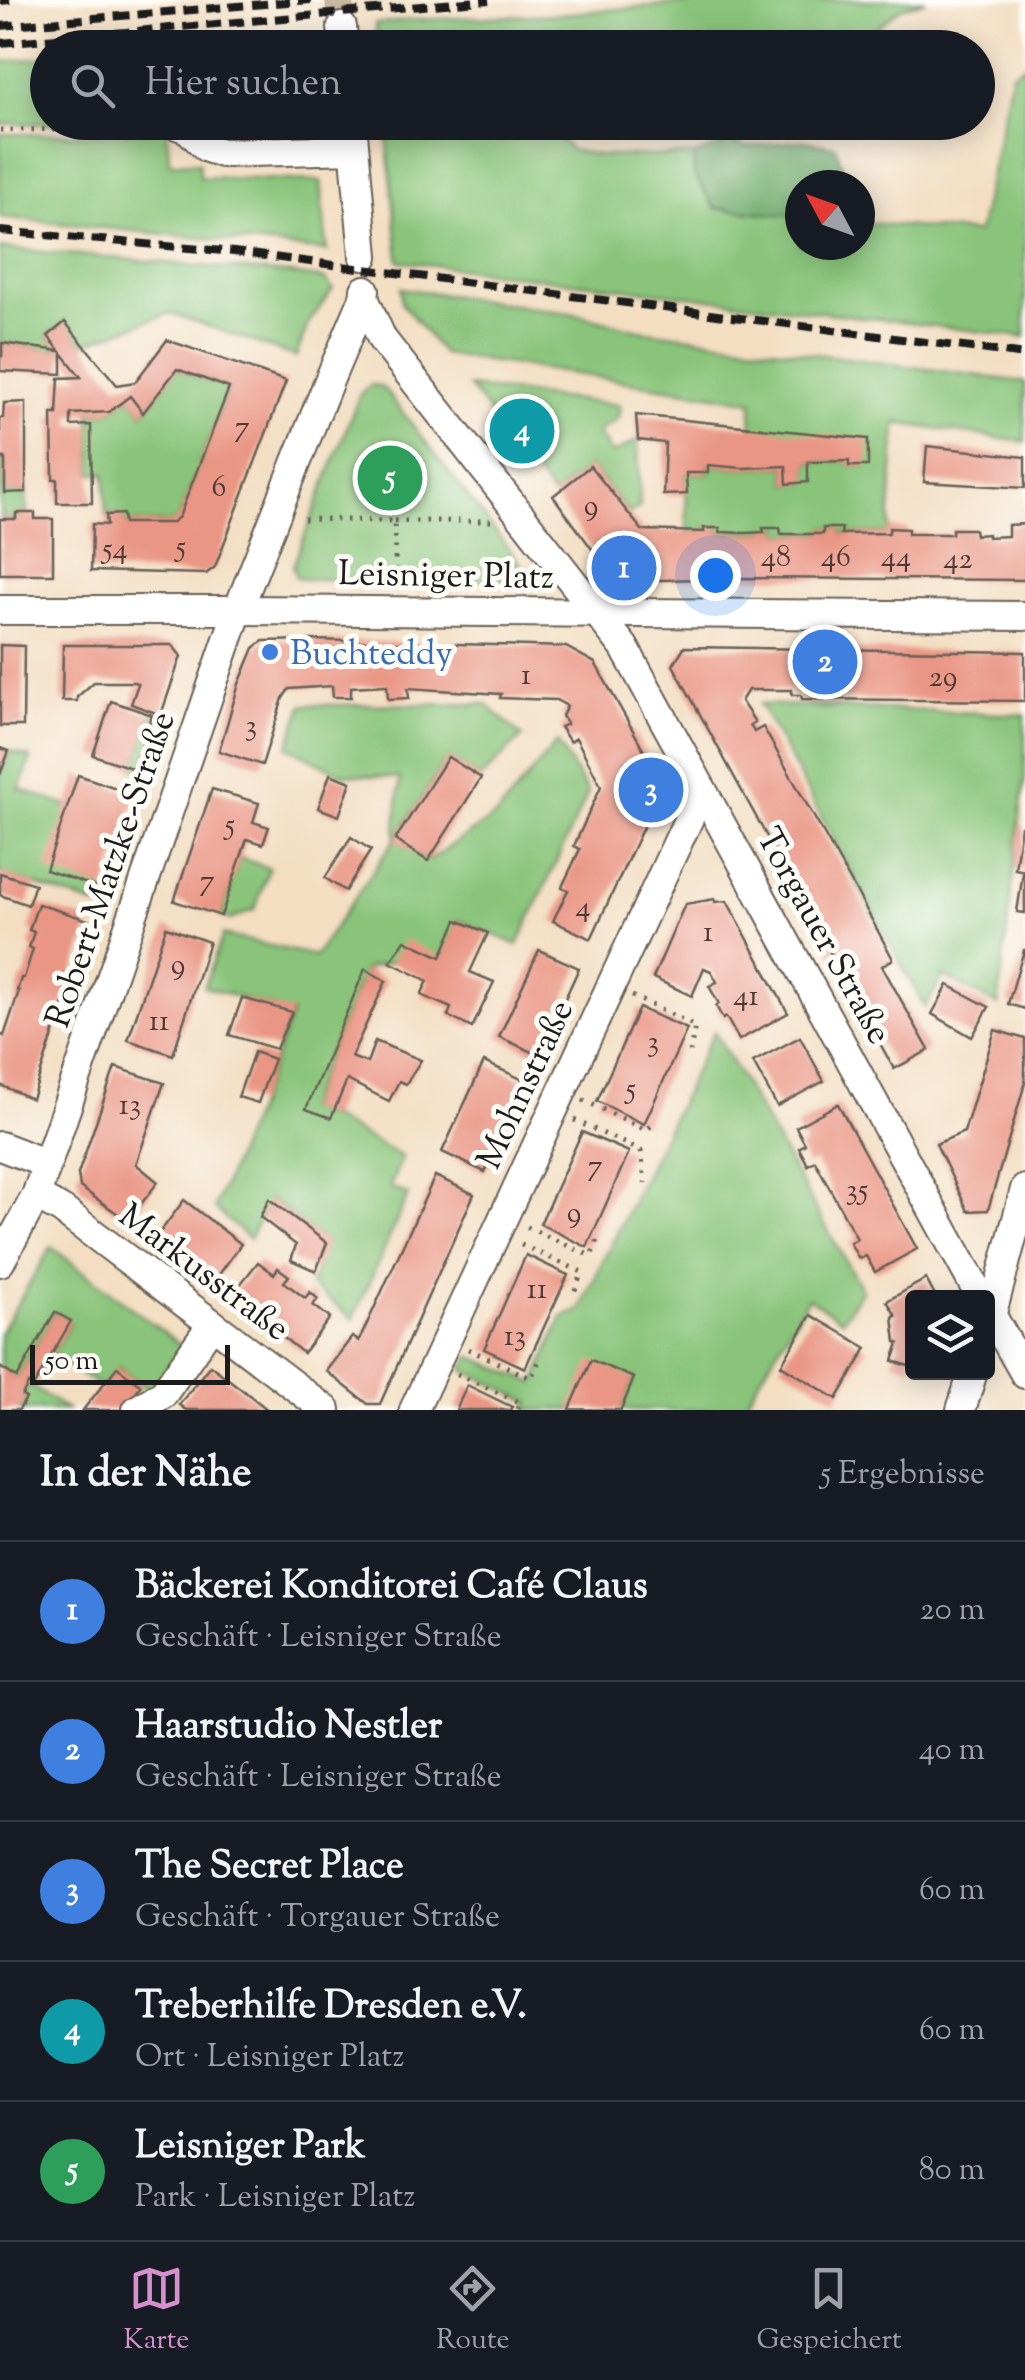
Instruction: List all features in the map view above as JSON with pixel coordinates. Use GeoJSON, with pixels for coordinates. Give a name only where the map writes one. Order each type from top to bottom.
{"type":"FeatureCollection","features":[{"type":"Feature","properties":{"kind":"street"},"geometry":{"type":"LineString","coordinates":[[199,140],[207,148],[222,153],[322,140]]}},
{"type":"Feature","properties":{"kind":"street","name":"Leisniger Platz"},"geometry":{"type":"LineString","coordinates":[[353,140],[364,279],[382,339],[597,613]]}},
{"type":"Feature","properties":{"kind":"street","name":"Leisniger Platz"},"geometry":{"type":"LineString","coordinates":[[364,279],[238,610],[597,613]]}},
{"type":"Feature","properties":{"kind":"street"},"geometry":{"type":"LineString","coordinates":[[0,610],[238,610]]}},
{"type":"Feature","properties":{"kind":"street","name":"Robert-Matzke-Straße"},"geometry":{"type":"LineString","coordinates":[[0,1262],[36,1196],[238,610]]}},
{"type":"Feature","properties":{"kind":"street"},"geometry":{"type":"LineString","coordinates":[[597,613],[1025,616]]}},
{"type":"Feature","properties":{"kind":"street","name":"Torgauer Straße"},"geometry":{"type":"LineString","coordinates":[[597,613],[624,647],[974,1290]]}},
{"type":"Feature","properties":{"kind":"street","name":"Mohnstraße"},"geometry":{"type":"LineString","coordinates":[[414,1410],[702,790]]}},
{"type":"Feature","properties":{"kind":"street"},"geometry":{"type":"LineString","coordinates":[[0,1146],[47,1164]]}},
{"type":"Feature","properties":{"kind":"street"},"geometry":{"type":"LineString","coordinates":[[994,1290],[1025,1189]]}},
{"type":"Feature","properties":{"kind":"street","name":"Markusstraße"},"geometry":{"type":"LineString","coordinates":[[36,1196],[62,1210],[326,1410]]}},
{"type":"Feature","properties":{"kind":"street"},"geometry":{"type":"LineString","coordinates":[[138,1410],[163,1394],[212,1324]]}},
{"type":"Feature","properties":{"kind":"street","name":"Torgauer Straße"},"geometry":{"type":"LineString","coordinates":[[995,1326],[1025,1374]]}},
{"type":"Feature","properties":{"kind":"street"},"geometry":{"type":"LineString","coordinates":[[961,1410],[970,1380]]}},
{"type":"Feature","properties":{"kind":"path"},"geometry":{"type":"LineString","coordinates":[[0,130],[30,130]]}},
{"type":"Feature","properties":{"kind":"path"},"geometry":{"type":"LineString","coordinates":[[276,518],[525,521]]}},
{"type":"Feature","properties":{"kind":"path"},"geometry":{"type":"LineString","coordinates":[[394,521],[396,611]]}},
{"type":"Feature","properties":{"kind":"path"},"geometry":{"type":"LineString","coordinates":[[611,987],[695,1026],[690,1052]]}},
{"type":"Feature","properties":{"kind":"path"},"geometry":{"type":"LineString","coordinates":[[558,1101],[646,1130],[656,1122]]}},
{"type":"Feature","properties":{"kind":"path"},"geometry":{"type":"LineString","coordinates":[[558,1101],[641,1150],[645,1183]]}},
{"type":"Feature","properties":{"kind":"path"},"geometry":{"type":"LineString","coordinates":[[500,1226],[591,1256],[600,1235]]}},
{"type":"Feature","properties":{"kind":"path"},"geometry":{"type":"LineString","coordinates":[[500,1226],[582,1272],[572,1295]]}},
{"type":"Feature","properties":{"kind":"path"},"geometry":{"type":"LineString","coordinates":[[448,1339],[531,1378],[541,1357]]}},
{"type":"Feature","properties":{"kind":"path"},"geometry":{"type":"LineString","coordinates":[[436,1365],[520,1402],[517,1410]]}},
{"type":"Feature","properties":{"kind":"green space"},"geometry":{"type":"Polygon","coordinates":[[[725,0],[926,0],[899,9],[874,30],[376,30],[375,24],[725,0]]]}},
{"type":"Feature","properties":{"kind":"green space"},"geometry":{"type":"Polygon","coordinates":[[[30,59],[30,124],[0,124],[0,62],[30,59]]]}},
{"type":"Feature","properties":{"kind":"green space"},"geometry":{"type":"Polygon","coordinates":[[[1025,65],[1025,337],[399,261],[388,140],[561,140],[571,150],[602,156],[694,155],[694,174],[715,208],[785,215],[785,260],[875,260],[875,223],[978,233],[1012,73],[1025,65]]]}},
{"type":"Feature","properties":{"kind":"green space"},"geometry":{"type":"Polygon","coordinates":[[[0,134],[30,134],[30,140],[167,140],[170,163],[199,162],[200,177],[321,181],[327,251],[0,217],[0,134]]]}},
{"type":"Feature","properties":{"kind":"green space"},"geometry":{"type":"Polygon","coordinates":[[[801,140],[835,146],[844,170],[785,170],[785,215],[715,208],[694,174],[694,155],[732,141],[746,147],[801,140]]]}},
{"type":"Feature","properties":{"kind":"green space"},"geometry":{"type":"Polygon","coordinates":[[[0,248],[291,274],[325,279],[333,289],[308,324],[296,357],[170,313],[83,344],[64,322],[48,336],[58,351],[3,343],[0,356],[0,248]]]}},
{"type":"Feature","properties":{"kind":"green space"},"geometry":{"type":"Polygon","coordinates":[[[401,288],[576,314],[639,330],[1025,382],[1025,442],[896,423],[889,533],[841,534],[841,528],[824,528],[823,534],[781,534],[780,528],[764,528],[764,532],[704,528],[704,532],[687,532],[686,473],[708,473],[708,465],[786,466],[787,484],[807,482],[808,462],[849,461],[850,466],[867,466],[751,427],[753,401],[443,354],[402,303],[401,288]]]}},
{"type":"Feature","properties":{"kind":"green space"},"geometry":{"type":"Polygon","coordinates":[[[177,369],[229,388],[179,517],[171,523],[124,523],[122,514],[106,515],[105,473],[92,474],[90,413],[109,412],[130,396],[143,413],[177,369]]]}},
{"type":"Feature","properties":{"kind":"green space"},"geometry":{"type":"Polygon","coordinates":[[[372,385],[386,391],[525,570],[523,580],[296,577],[293,566],[359,396],[372,385]]]}},
{"type":"Feature","properties":{"kind":"green space"},"geometry":{"type":"Polygon","coordinates":[[[469,387],[620,405],[618,418],[597,432],[612,454],[638,440],[640,507],[629,513],[590,466],[553,496],[519,452],[542,432],[525,411],[502,429],[469,387]]]}},
{"type":"Feature","properties":{"kind":"green space"},"geometry":{"type":"Polygon","coordinates":[[[0,458],[5,458],[5,492],[26,492],[27,513],[17,513],[16,519],[0,519],[0,458]]]}},
{"type":"Feature","properties":{"kind":"green space"},"geometry":{"type":"Polygon","coordinates":[[[486,704],[522,737],[481,778],[448,758],[395,839],[400,778],[342,774],[288,747],[303,705],[486,704]]]}},
{"type":"Feature","properties":{"kind":"green space"},"geometry":{"type":"Polygon","coordinates":[[[760,704],[1025,715],[1025,775],[998,1005],[943,976],[925,1008],[760,704]]]}},
{"type":"Feature","properties":{"kind":"green space"},"geometry":{"type":"Polygon","coordinates":[[[152,715],[160,718],[141,771],[134,769],[152,715]]]}},
{"type":"Feature","properties":{"kind":"green space"},"geometry":{"type":"Polygon","coordinates":[[[557,742],[588,793],[518,945],[458,920],[441,957],[390,962],[365,969],[306,1108],[402,1157],[390,1187],[408,1195],[353,1319],[310,1285],[326,1243],[270,1199],[249,1239],[214,1208],[292,1013],[204,987],[223,935],[315,956],[395,839],[428,861],[497,815],[557,742]]]}},
{"type":"Feature","properties":{"kind":"green space"},"geometry":{"type":"Polygon","coordinates":[[[9,751],[31,758],[20,789],[68,806],[102,889],[97,906],[0,873],[0,776],[9,751]]]}},
{"type":"Feature","properties":{"kind":"green space"},"geometry":{"type":"Polygon","coordinates":[[[240,858],[269,868],[255,909],[231,920],[221,916],[240,858]]]}},
{"type":"Feature","properties":{"kind":"green space"},"geometry":{"type":"Polygon","coordinates":[[[714,1031],[862,1290],[842,1320],[808,1298],[741,1410],[621,1410],[634,1378],[571,1409],[574,1410],[527,1410],[530,1402],[463,1370],[470,1356],[535,1383],[562,1317],[579,1311],[714,1031]]]}},
{"type":"Feature","properties":{"kind":"green space"},"geometry":{"type":"Polygon","coordinates":[[[51,1247],[183,1347],[149,1391],[118,1367],[101,1387],[51,1355],[71,1322],[55,1312],[17,1378],[0,1367],[0,1333],[51,1247]]]}},
{"type":"Feature","properties":{"kind":"green space"},"geometry":{"type":"Polygon","coordinates":[[[28,1384],[67,1410],[19,1410],[28,1384]]]}},
{"type":"Feature","properties":{"kind":"building"},"geometry":{"type":"Polygon","coordinates":[[[219,140],[294,140],[220,147],[219,140]]]}},
{"type":"Feature","properties":{"kind":"building"},"geometry":{"type":"Polygon","coordinates":[[[65,322],[117,385],[135,382],[167,340],[286,381],[215,567],[206,574],[91,571],[92,524],[107,525],[106,515],[123,514],[124,523],[171,523],[179,517],[229,388],[177,369],[143,413],[130,396],[109,412],[71,414],[71,426],[91,425],[92,503],[57,503],[52,414],[57,414],[59,378],[81,377],[62,353],[62,374],[0,371],[0,356],[2,343],[60,351],[48,336],[65,322]]]}},
{"type":"Feature","properties":{"kind":"building"},"geometry":{"type":"Polygon","coordinates":[[[26,402],[26,492],[5,493],[0,418],[4,403],[26,402]]]}},
{"type":"Feature","properties":{"kind":"building"},"geometry":{"type":"Polygon","coordinates":[[[525,411],[542,433],[519,452],[501,430],[525,411]]]}},
{"type":"Feature","properties":{"kind":"building"},"geometry":{"type":"Polygon","coordinates":[[[636,415],[868,439],[868,466],[849,466],[849,461],[808,462],[808,482],[787,484],[786,466],[708,465],[708,473],[686,473],[687,494],[663,495],[665,443],[638,440],[636,415]]]}},
{"type":"Feature","properties":{"kind":"building"},"geometry":{"type":"Polygon","coordinates":[[[927,446],[1025,457],[1025,488],[924,482],[927,446]]]}},
{"type":"Feature","properties":{"kind":"building"},"geometry":{"type":"Polygon","coordinates":[[[590,466],[642,530],[704,532],[704,528],[720,528],[720,532],[745,533],[780,528],[781,534],[823,534],[823,528],[842,528],[841,534],[889,533],[889,528],[908,529],[908,534],[952,534],[952,529],[974,529],[975,535],[988,537],[1008,536],[1008,525],[1025,524],[1025,580],[620,581],[612,576],[553,496],[590,466]]]}},
{"type":"Feature","properties":{"kind":"building"},"geometry":{"type":"Polygon","coordinates":[[[16,513],[35,513],[35,519],[53,519],[53,574],[0,574],[0,519],[16,519],[16,513]]]}},
{"type":"Feature","properties":{"kind":"building"},"geometry":{"type":"Polygon","coordinates":[[[263,641],[566,647],[595,663],[663,784],[591,939],[553,921],[568,890],[562,887],[580,849],[574,846],[601,786],[576,738],[570,742],[560,727],[567,724],[562,716],[567,706],[556,700],[408,688],[409,698],[388,699],[387,685],[351,687],[351,697],[333,697],[332,686],[289,689],[262,765],[219,751],[254,648],[263,641]]]}},
{"type":"Feature","properties":{"kind":"building"},"geometry":{"type":"Polygon","coordinates":[[[0,645],[24,646],[23,726],[0,726],[0,645]]]}},
{"type":"Feature","properties":{"kind":"building"},"geometry":{"type":"Polygon","coordinates":[[[63,645],[172,645],[181,656],[161,715],[131,704],[138,684],[134,682],[94,682],[77,701],[62,701],[63,645]]]}},
{"type":"Feature","properties":{"kind":"building"},"geometry":{"type":"Polygon","coordinates":[[[684,647],[1025,652],[1025,701],[802,699],[801,695],[792,695],[792,690],[748,690],[741,701],[755,722],[750,725],[754,732],[763,727],[893,959],[882,966],[929,1050],[894,1069],[673,665],[684,647]]]}},
{"type":"Feature","properties":{"kind":"building"},"geometry":{"type":"Polygon","coordinates":[[[111,701],[152,715],[134,769],[93,755],[111,701]]]}},
{"type":"Feature","properties":{"kind":"building"},"geometry":{"type":"Polygon","coordinates":[[[0,748],[9,751],[0,775],[0,748]]]}},
{"type":"Feature","properties":{"kind":"building"},"geometry":{"type":"Polygon","coordinates":[[[448,757],[481,778],[428,861],[395,840],[448,757]]]}},
{"type":"Feature","properties":{"kind":"building"},"geometry":{"type":"Polygon","coordinates":[[[330,774],[351,782],[339,816],[318,808],[330,774]]]}},
{"type":"Feature","properties":{"kind":"building"},"geometry":{"type":"Polygon","coordinates":[[[78,775],[137,795],[105,890],[46,870],[78,775]]]}},
{"type":"Feature","properties":{"kind":"building"},"geometry":{"type":"Polygon","coordinates":[[[212,789],[259,803],[253,822],[269,827],[263,844],[247,839],[221,916],[174,901],[212,789]]]}},
{"type":"Feature","properties":{"kind":"building"},"geometry":{"type":"Polygon","coordinates":[[[1021,826],[1025,826],[1025,871],[1015,869],[1021,826]]]}},
{"type":"Feature","properties":{"kind":"building"},"geometry":{"type":"Polygon","coordinates":[[[351,837],[371,850],[345,891],[325,878],[351,837]]]}},
{"type":"Feature","properties":{"kind":"building"},"geometry":{"type":"Polygon","coordinates":[[[0,873],[35,884],[28,905],[0,895],[0,873]]]}},
{"type":"Feature","properties":{"kind":"building"},"geometry":{"type":"Polygon","coordinates":[[[1025,873],[1025,913],[1017,912],[1025,873]]]}},
{"type":"Feature","properties":{"kind":"building"},"geometry":{"type":"Polygon","coordinates":[[[727,901],[788,1013],[739,1040],[716,1006],[719,1004],[709,986],[717,982],[711,971],[704,968],[692,996],[653,978],[685,904],[727,901]]]}},
{"type":"Feature","properties":{"kind":"building"},"geometry":{"type":"Polygon","coordinates":[[[38,904],[91,921],[32,1099],[0,1085],[0,1034],[4,1036],[33,949],[29,947],[34,932],[29,930],[38,904]]]}},
{"type":"Feature","properties":{"kind":"building"},"geometry":{"type":"Polygon","coordinates":[[[457,920],[488,933],[470,972],[494,982],[472,1028],[448,1016],[451,1008],[421,995],[428,981],[390,962],[405,940],[441,957],[457,920]]]}},
{"type":"Feature","properties":{"kind":"building"},"geometry":{"type":"Polygon","coordinates":[[[166,927],[209,942],[173,1055],[128,1040],[166,927]]]}},
{"type":"Feature","properties":{"kind":"building"},"geometry":{"type":"Polygon","coordinates":[[[539,950],[579,968],[539,1055],[499,1037],[539,950]]]}},
{"type":"Feature","properties":{"kind":"building"},"geometry":{"type":"Polygon","coordinates":[[[1025,950],[1025,1009],[1008,1004],[1025,950]]]}},
{"type":"Feature","properties":{"kind":"building"},"geometry":{"type":"Polygon","coordinates":[[[365,969],[386,981],[351,1057],[367,1063],[375,1041],[421,1060],[406,1084],[399,1081],[389,1101],[347,1080],[331,1118],[306,1109],[365,969]]]}},
{"type":"Feature","properties":{"kind":"building"},"geometry":{"type":"Polygon","coordinates":[[[948,985],[989,1007],[972,1037],[932,1014],[948,985]]]}},
{"type":"Feature","properties":{"kind":"building"},"geometry":{"type":"Polygon","coordinates":[[[242,998],[292,1012],[276,1049],[229,1035],[242,998]]]}},
{"type":"Feature","properties":{"kind":"building"},"geometry":{"type":"Polygon","coordinates":[[[639,1008],[687,1029],[644,1124],[597,1101],[639,1008]]]}},
{"type":"Feature","properties":{"kind":"building"},"geometry":{"type":"Polygon","coordinates":[[[995,1030],[1025,1039],[1025,1083],[988,1210],[968,1211],[936,1144],[964,1132],[995,1030]]]}},
{"type":"Feature","properties":{"kind":"building"},"geometry":{"type":"Polygon","coordinates":[[[800,1037],[824,1081],[777,1106],[753,1062],[800,1037]]]}},
{"type":"Feature","properties":{"kind":"building"},"geometry":{"type":"Polygon","coordinates":[[[254,1052],[274,1059],[258,1103],[238,1097],[254,1052]]]}},
{"type":"Feature","properties":{"kind":"building"},"geometry":{"type":"Polygon","coordinates":[[[484,1062],[526,1081],[485,1172],[442,1152],[484,1062]]]}},
{"type":"Feature","properties":{"kind":"building"},"geometry":{"type":"Polygon","coordinates":[[[115,1067],[164,1083],[136,1164],[158,1182],[128,1221],[80,1187],[78,1174],[115,1067]]]}},
{"type":"Feature","properties":{"kind":"building"},"geometry":{"type":"Polygon","coordinates":[[[838,1104],[917,1249],[875,1272],[866,1256],[859,1259],[850,1243],[857,1239],[815,1161],[808,1165],[799,1148],[805,1144],[796,1127],[838,1104]]]}},
{"type":"Feature","properties":{"kind":"building"},"geometry":{"type":"Polygon","coordinates":[[[582,1132],[629,1152],[587,1247],[540,1224],[582,1132]]]}},
{"type":"Feature","properties":{"kind":"building"},"geometry":{"type":"Polygon","coordinates":[[[435,1176],[474,1194],[380,1404],[368,1404],[326,1371],[352,1337],[359,1341],[435,1176]]]}},
{"type":"Feature","properties":{"kind":"building"},"geometry":{"type":"Polygon","coordinates":[[[269,1199],[327,1243],[316,1271],[291,1260],[296,1245],[260,1217],[269,1199]]]}},
{"type":"Feature","properties":{"kind":"building"},"geometry":{"type":"Polygon","coordinates":[[[184,1200],[241,1244],[213,1283],[155,1239],[184,1200]]]}},
{"type":"Feature","properties":{"kind":"building"},"geometry":{"type":"Polygon","coordinates":[[[526,1255],[568,1275],[525,1368],[484,1349],[526,1255]]]}},
{"type":"Feature","properties":{"kind":"building"},"geometry":{"type":"Polygon","coordinates":[[[258,1262],[274,1274],[278,1268],[289,1276],[284,1282],[305,1298],[310,1292],[318,1299],[313,1305],[330,1318],[303,1353],[231,1296],[258,1262]]]}},
{"type":"Feature","properties":{"kind":"building"},"geometry":{"type":"Polygon","coordinates":[[[926,1279],[932,1290],[906,1290],[926,1279]]]}},
{"type":"Feature","properties":{"kind":"building"},"geometry":{"type":"Polygon","coordinates":[[[905,1291],[905,1365],[893,1361],[899,1343],[893,1317],[896,1316],[887,1301],[905,1291]]]}},
{"type":"Feature","properties":{"kind":"building"},"geometry":{"type":"Polygon","coordinates":[[[55,1312],[71,1321],[33,1387],[28,1384],[19,1410],[0,1410],[0,1367],[17,1378],[55,1312]]]}},
{"type":"Feature","properties":{"kind":"building"},"geometry":{"type":"Polygon","coordinates":[[[811,1315],[867,1348],[837,1399],[781,1365],[811,1315]]]}},
{"type":"Feature","properties":{"kind":"building"},"geometry":{"type":"Polygon","coordinates":[[[591,1360],[634,1378],[621,1410],[570,1409],[591,1360]]]}},
{"type":"Feature","properties":{"kind":"building"},"geometry":{"type":"Polygon","coordinates":[[[210,1365],[268,1410],[186,1410],[179,1405],[210,1365]]]}},
{"type":"Feature","properties":{"kind":"building"},"geometry":{"type":"Polygon","coordinates":[[[117,1367],[141,1385],[122,1410],[83,1410],[117,1367]]]}},
{"type":"Feature","properties":{"kind":"building"},"geometry":{"type":"Polygon","coordinates":[[[467,1385],[512,1407],[456,1410],[467,1385]]]}},
{"type":"Feature","properties":{"kind":"tunnel"},"geometry":{"type":"LineString","coordinates":[[339,0],[342,27]]}},
{"type":"Feature","properties":{"kind":"railway"},"geometry":{"type":"LineString","coordinates":[[0,1],[10,0]]}},
{"type":"Feature","properties":{"kind":"railway"},"geometry":{"type":"LineString","coordinates":[[0,26],[311,0]]}},
{"type":"Feature","properties":{"kind":"railway"},"geometry":{"type":"LineString","coordinates":[[148,30],[489,0]]}},
{"type":"Feature","properties":{"kind":"railway"},"geometry":{"type":"LineString","coordinates":[[0,43],[30,40]]}},
{"type":"Feature","properties":{"kind":"railway"},"geometry":{"type":"LineString","coordinates":[[0,231],[234,252],[1025,355]]}},
{"type":"Feature","properties":{"kind":"place","name":"Treberhilfe Dresden e.V."},"geometry":{"type":"Point","coordinates":[522,431]}},
{"type":"Feature","properties":{"kind":"place","name":"Leisniger Park"},"geometry":{"type":"Point","coordinates":[390,478]}},
{"type":"Feature","properties":{"kind":"place","name":"Bäckerei Konditorei Café Claus"},"geometry":{"type":"Point","coordinates":[624,568]}},
{"type":"Feature","properties":{"kind":"place","name":"Buchteddy"},"geometry":{"type":"Point","coordinates":[270,652]}},
{"type":"Feature","properties":{"kind":"place","name":"Haarstudio Nestler"},"geometry":{"type":"Point","coordinates":[825,662]}},
{"type":"Feature","properties":{"kind":"place","name":"The Secret Place"},"geometry":{"type":"Point","coordinates":[651,790]}}]}
